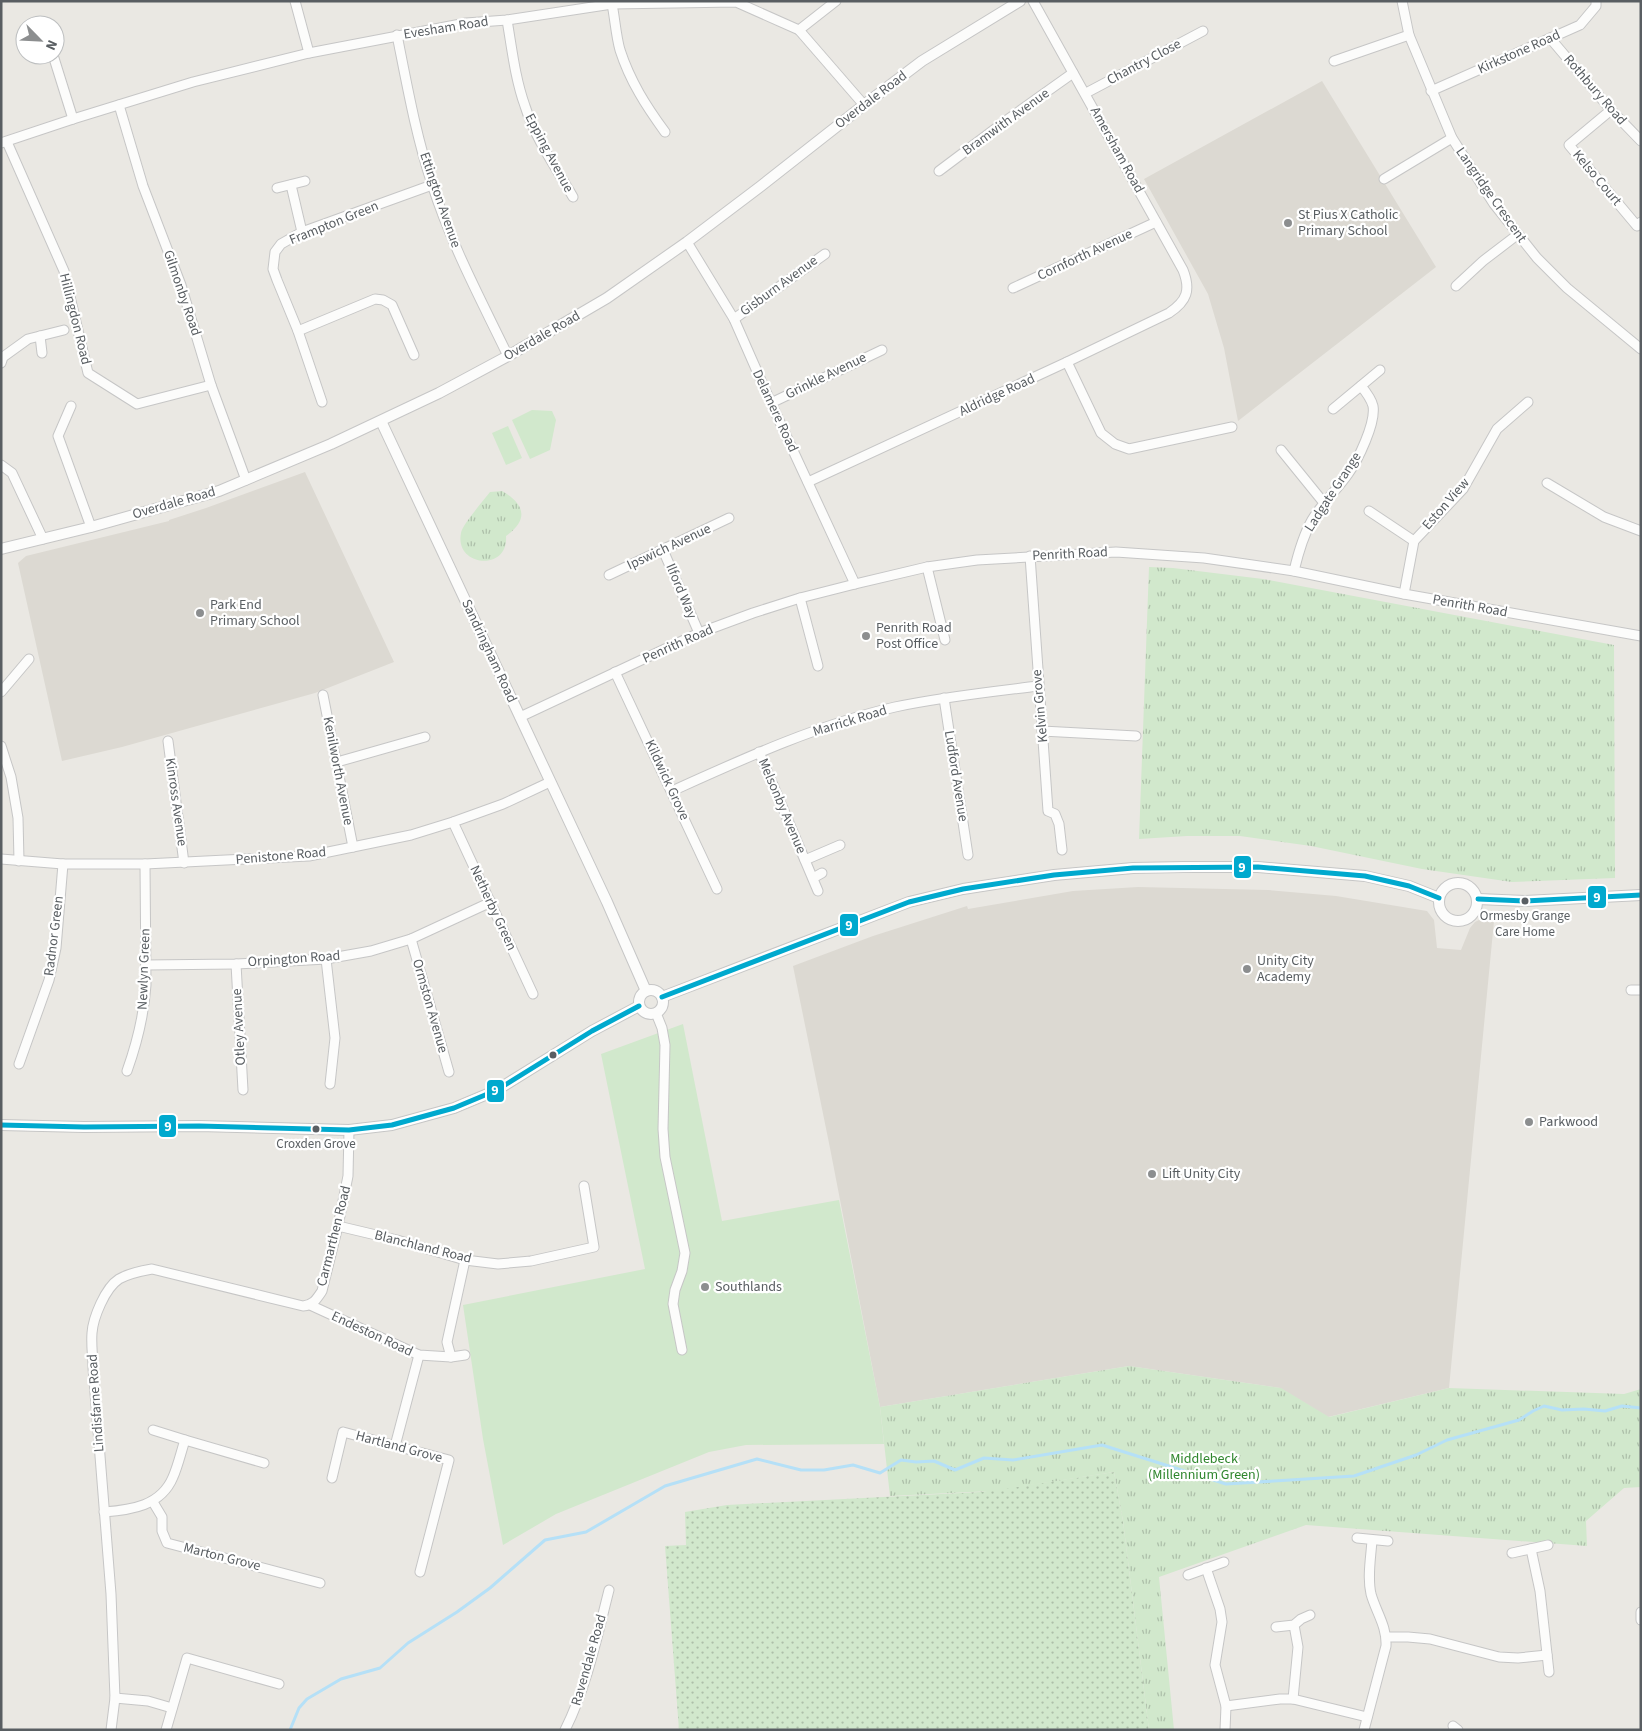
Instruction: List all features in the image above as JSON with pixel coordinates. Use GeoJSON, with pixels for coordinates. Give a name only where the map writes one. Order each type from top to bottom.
{"type":"FeatureCollection","features":[{"type":"Feature","properties":{"kind":"street"},"geometry":{"type":"LineString","coordinates":[[295,1],[309,53]]}},
{"type":"Feature","properties":{"kind":"street"},"geometry":{"type":"LineString","coordinates":[[799,30],[836,1]]}},
{"type":"Feature","properties":{"kind":"street","name":"Overdale Road"},"geometry":{"type":"LineString","coordinates":[[1,549],[91,527],[219,491],[381,422],[508,356],[606,298],[687,242],[922,61],[1020,1]]}},
{"type":"Feature","properties":{"kind":"street","name":"Amersham Road"},"geometry":{"type":"LineString","coordinates":[[1033,1],[1183,270],[1187,281],[1187,291],[1182,302]]}},
{"type":"Feature","properties":{"kind":"street","name":"Langridge Crescent"},"geometry":{"type":"LineString","coordinates":[[1402,1],[1409,35],[1452,138],[1484,188],[1517,235],[1537,258],[1567,288],[1641,349]]}},
{"type":"Feature","properties":{"kind":"street","name":"Kirkstone Road"},"geometry":{"type":"LineString","coordinates":[[1431,90],[1580,25],[1596,6],[1596,1]]}},
{"type":"Feature","properties":{"kind":"street","name":"Evesham Road"},"geometry":{"type":"LineString","coordinates":[[4,143],[194,82],[309,53],[466,23],[508,20],[612,4],[736,2],[799,30],[864,105]]}},
{"type":"Feature","properties":{"kind":"street"},"geometry":{"type":"LineString","coordinates":[[612,4],[620,49],[630,78],[644,104],[665,132]]}},
{"type":"Feature","properties":{"kind":"street","name":"Epping Avenue"},"geometry":{"type":"LineString","coordinates":[[508,20],[515,69],[525,107],[542,143],[573,197]]}},
{"type":"Feature","properties":{"kind":"street","name":"Chantry Close"},"geometry":{"type":"LineString","coordinates":[[1086,93],[1203,31]]}},
{"type":"Feature","properties":{"kind":"street","name":"Ettington Avenue"},"geometry":{"type":"LineString","coordinates":[[396,35],[415,124],[432,185],[464,265],[508,356]]}},
{"type":"Feature","properties":{"kind":"street"},"geometry":{"type":"LineString","coordinates":[[1334,61],[1409,35]]}},
{"type":"Feature","properties":{"kind":"street","name":"Rothbury Road"},"geometry":{"type":"LineString","coordinates":[[1550,38],[1611,110],[1641,141]]}},
{"type":"Feature","properties":{"kind":"street"},"geometry":{"type":"LineString","coordinates":[[56,65],[74,119]]}},
{"type":"Feature","properties":{"kind":"street","name":"Bramwith Avenue"},"geometry":{"type":"LineString","coordinates":[[939,171],[1073,73]]}},
{"type":"Feature","properties":{"kind":"street","name":"Gilmonby Road"},"geometry":{"type":"LineString","coordinates":[[119,106],[143,186],[181,285],[211,385],[246,480]]}},
{"type":"Feature","properties":{"kind":"street","name":"Kelso Court"},"geometry":{"type":"LineString","coordinates":[[1611,110],[1570,146],[1637,226],[1641,222]]}},
{"type":"Feature","properties":{"kind":"street"},"geometry":{"type":"LineString","coordinates":[[1384,179],[1452,138]]}},
{"type":"Feature","properties":{"kind":"street","name":"Hillingdon Road"},"geometry":{"type":"LineString","coordinates":[[4,143],[64,271],[88,373],[136,404],[211,385]]}},
{"type":"Feature","properties":{"kind":"street"},"geometry":{"type":"LineString","coordinates":[[277,188],[305,181]]}},
{"type":"Feature","properties":{"kind":"street"},"geometry":{"type":"LineString","coordinates":[[291,184],[302,232]]}},
{"type":"Feature","properties":{"kind":"street","name":"Frampton Green"},"geometry":{"type":"LineString","coordinates":[[322,402],[298,331],[273,268],[275,252],[281,244],[302,232],[432,185]]}},
{"type":"Feature","properties":{"kind":"street","name":"Cornforth Avenue"},"geometry":{"type":"LineString","coordinates":[[1013,288],[1156,222]]}},
{"type":"Feature","properties":{"kind":"street"},"geometry":{"type":"LineString","coordinates":[[1456,286],[1483,261],[1517,235]]}},
{"type":"Feature","properties":{"kind":"street","name":"Delamere Road"},"geometry":{"type":"LineString","coordinates":[[687,242],[734,319],[770,403],[855,584]]}},
{"type":"Feature","properties":{"kind":"street","name":"Gisburn Avenue"},"geometry":{"type":"LineString","coordinates":[[734,319],[825,254]]}},
{"type":"Feature","properties":{"kind":"street"},"geometry":{"type":"LineString","coordinates":[[298,331],[375,299],[384,300],[392,305],[414,355]]}},
{"type":"Feature","properties":{"kind":"street","name":"Aldridge Road"},"geometry":{"type":"LineString","coordinates":[[808,482],[1169,313],[1182,302]]}},
{"type":"Feature","properties":{"kind":"street"},"geometry":{"type":"LineString","coordinates":[[1,363],[3,357],[28,339],[64,330]]}},
{"type":"Feature","properties":{"kind":"street"},"geometry":{"type":"LineString","coordinates":[[40,336],[42,353]]}},
{"type":"Feature","properties":{"kind":"street","name":"Grinkle Avenue"},"geometry":{"type":"LineString","coordinates":[[770,403],[882,350]]}},
{"type":"Feature","properties":{"kind":"street"},"geometry":{"type":"LineString","coordinates":[[1067,362],[1101,433],[1115,444],[1129,449],[1232,427]]}},
{"type":"Feature","properties":{"kind":"street"},"geometry":{"type":"LineString","coordinates":[[1333,409],[1380,370]]}},
{"type":"Feature","properties":{"kind":"street","name":"Ladgate Grange"},"geometry":{"type":"LineString","coordinates":[[1294,571],[1306,532],[1324,504],[1349,474],[1368,433],[1374,412],[1369,396],[1361,386]]}},
{"type":"Feature","properties":{"kind":"street","name":"Eston View"},"geometry":{"type":"LineString","coordinates":[[1404,594],[1414,541],[1463,488],[1497,429],[1528,402]]}},
{"type":"Feature","properties":{"kind":"street"},"geometry":{"type":"LineString","coordinates":[[71,406],[58,436],[91,527]]}},
{"type":"Feature","properties":{"kind":"street","name":"Sandringham Road"},"geometry":{"type":"LineString","coordinates":[[381,422],[646,991]]}},
{"type":"Feature","properties":{"kind":"street"},"geometry":{"type":"LineString","coordinates":[[1281,450],[1324,504]]}},
{"type":"Feature","properties":{"kind":"street"},"geometry":{"type":"LineString","coordinates":[[1,465],[12,473],[43,539]]}},
{"type":"Feature","properties":{"kind":"street"},"geometry":{"type":"LineString","coordinates":[[1547,484],[1604,517],[1641,531]]}},
{"type":"Feature","properties":{"kind":"street"},"geometry":{"type":"LineString","coordinates":[[1369,512],[1414,541]]}},
{"type":"Feature","properties":{"kind":"street","name":"Ipswich Avenue"},"geometry":{"type":"LineString","coordinates":[[609,575],[729,518]]}},
{"type":"Feature","properties":{"kind":"street","name":"Ilford Way"},"geometry":{"type":"LineString","coordinates":[[663,550],[699,633]]}},
{"type":"Feature","properties":{"kind":"street","name":"Penrith Road"},"geometry":{"type":"LineString","coordinates":[[520,717],[699,633],[752,613],[800,598],[927,567],[977,560],[1030,556],[1124,552],[1204,558],[1294,571],[1404,594],[1641,636]]}},
{"type":"Feature","properties":{"kind":"street","name":"Kelvin Grove"},"geometry":{"type":"LineString","coordinates":[[1030,556],[1048,811],[1055,814],[1059,824],[1062,850]]}},
{"type":"Feature","properties":{"kind":"street"},"geometry":{"type":"LineString","coordinates":[[927,567],[945,640]]}},
{"type":"Feature","properties":{"kind":"street"},"geometry":{"type":"LineString","coordinates":[[800,598],[818,666]]}},
{"type":"Feature","properties":{"kind":"street"},"geometry":{"type":"LineString","coordinates":[[1,692],[29,659]]}},
{"type":"Feature","properties":{"kind":"street","name":"Kildwick Grove"},"geometry":{"type":"LineString","coordinates":[[615,672],[717,889]]}},
{"type":"Feature","properties":{"kind":"street","name":"Marrick Road"},"geometry":{"type":"LineString","coordinates":[[672,791],[759,752],[851,719],[944,698],[1038,686]]}},
{"type":"Feature","properties":{"kind":"street","name":"Kenilworth Avenue"},"geometry":{"type":"LineString","coordinates":[[322,695],[353,847]]}},
{"type":"Feature","properties":{"kind":"street","name":"Ludford Avenue"},"geometry":{"type":"LineString","coordinates":[[944,698],[968,855]]}},
{"type":"Feature","properties":{"kind":"street"},"geometry":{"type":"LineString","coordinates":[[1042,731],[1136,736]]}},
{"type":"Feature","properties":{"kind":"street"},"geometry":{"type":"LineString","coordinates":[[337,762],[425,737]]}},
{"type":"Feature","properties":{"kind":"street","name":"Kinross Avenue"},"geometry":{"type":"LineString","coordinates":[[168,741],[184,863]]}},
{"type":"Feature","properties":{"kind":"street"},"geometry":{"type":"LineString","coordinates":[[1,746],[11,777],[18,818],[20,861]]}},
{"type":"Feature","properties":{"kind":"street","name":"Melsonby Avenue"},"geometry":{"type":"LineString","coordinates":[[759,752],[818,891]]}},
{"type":"Feature","properties":{"kind":"street","name":"Penistone Road"},"geometry":{"type":"LineString","coordinates":[[1,859],[62,864],[145,864],[309,856],[411,835],[503,804],[550,782]]}},
{"type":"Feature","properties":{"kind":"street","name":"Netherby Green"},"geometry":{"type":"LineString","coordinates":[[453,822],[533,994]]}},
{"type":"Feature","properties":{"kind":"street"},"geometry":{"type":"LineString","coordinates":[[805,860],[840,845]]}},
{"type":"Feature","properties":{"kind":"street","name":"Radnor Green"},"geometry":{"type":"LineString","coordinates":[[19,1064],[49,980],[56,948],[62,864]]}},
{"type":"Feature","properties":{"kind":"street","name":"Newlyn Green"},"geometry":{"type":"LineString","coordinates":[[127,1071],[141,1024],[146,985],[145,864]]}},
{"type":"Feature","properties":{"kind":"street"},"geometry":{"type":"LineString","coordinates":[[662,997],[909,902],[962,889],[1054,875],[1183,866],[1258,867],[1365,876],[1409,886],[1439,898]]}},
{"type":"Feature","properties":{"kind":"street"},"geometry":{"type":"LineString","coordinates":[[812,878],[822,873]]}},
{"type":"Feature","properties":{"kind":"street"},"geometry":{"type":"LineString","coordinates":[[1457,883],[1470,887],[1478,900],[1477,908],[1470,918],[1462,922],[1455,923],[1440,910],[1439,898],[1449,885],[1457,883]]}},
{"type":"Feature","properties":{"kind":"street"},"geometry":{"type":"LineString","coordinates":[[1478,900],[1641,895]]}},
{"type":"Feature","properties":{"kind":"street","name":"Orpington Road"},"geometry":{"type":"LineString","coordinates":[[146,965],[236,964],[326,959],[371,951],[411,939],[491,902]]}},
{"type":"Feature","properties":{"kind":"street","name":"Ormston Avenue"},"geometry":{"type":"LineString","coordinates":[[411,939],[449,1072]]}},
{"type":"Feature","properties":{"kind":"street"},"geometry":{"type":"LineString","coordinates":[[326,959],[336,1038],[330,1084]]}},
{"type":"Feature","properties":{"kind":"street","name":"Otley Avenue"},"geometry":{"type":"LineString","coordinates":[[236,964],[243,1090]]}},
{"type":"Feature","properties":{"kind":"street"},"geometry":{"type":"LineString","coordinates":[[646,991],[656,991],[662,997],[662,1006],[656,1013],[646,1013],[639,1006],[640,996],[646,991]]}},
{"type":"Feature","properties":{"kind":"street"},"geometry":{"type":"LineString","coordinates":[[1,1125],[84,1127],[199,1126],[349,1130],[392,1125],[454,1108],[496,1090],[592,1031],[639,1006]]}},
{"type":"Feature","properties":{"kind":"street"},"geometry":{"type":"LineString","coordinates":[[656,1013],[662,1028],[665,1045],[663,1129],[665,1157],[685,1253],[673,1304],[682,1350]]}},
{"type":"Feature","properties":{"kind":"street","name":"Carmarthen Road"},"geometry":{"type":"LineString","coordinates":[[310,1305],[322,1291],[338,1226],[348,1176],[349,1130]]}},
{"type":"Feature","properties":{"kind":"street","name":"Blanchland Road"},"geometry":{"type":"LineString","coordinates":[[338,1226],[397,1240],[465,1260],[498,1264],[531,1261],[594,1247],[584,1186]]}},
{"type":"Feature","properties":{"kind":"street"},"geometry":{"type":"LineString","coordinates":[[451,1358],[447,1342],[465,1260]]}},
{"type":"Feature","properties":{"kind":"street","name":"Lindisfarne Road"},"geometry":{"type":"LineString","coordinates":[[111,1730],[115,1698],[111,1594],[93,1368],[92,1332],[98,1310],[107,1291],[118,1280],[136,1272],[152,1269],[303,1306],[310,1305]]}},
{"type":"Feature","properties":{"kind":"street","name":"Endeston Road"},"geometry":{"type":"LineString","coordinates":[[310,1305],[419,1355],[451,1358],[465,1355]]}},
{"type":"Feature","properties":{"kind":"street"},"geometry":{"type":"LineString","coordinates":[[395,1446],[419,1355]]}},
{"type":"Feature","properties":{"kind":"street"},"geometry":{"type":"LineString","coordinates":[[153,1430],[264,1463]]}},
{"type":"Feature","properties":{"kind":"street","name":"Hartland Grove"},"geometry":{"type":"LineString","coordinates":[[332,1478],[343,1432],[448,1460],[420,1572]]}},
{"type":"Feature","properties":{"kind":"street"},"geometry":{"type":"LineString","coordinates":[[104,1512],[124,1511],[153,1502],[165,1491],[173,1478],[185,1440]]}},
{"type":"Feature","properties":{"kind":"street","name":"Marton Grove"},"geometry":{"type":"LineString","coordinates":[[153,1502],[162,1517],[162,1531],[166,1543],[320,1583]]}},
{"type":"Feature","properties":{"kind":"street"},"geometry":{"type":"LineString","coordinates":[[1357,1538],[1388,1541]]}},
{"type":"Feature","properties":{"kind":"street"},"geometry":{"type":"LineString","coordinates":[[1364,1730],[1386,1646],[1386,1637],[1370,1587],[1372,1540]]}},
{"type":"Feature","properties":{"kind":"street"},"geometry":{"type":"LineString","coordinates":[[1512,1553],[1548,1545]]}},
{"type":"Feature","properties":{"kind":"street"},"geometry":{"type":"LineString","coordinates":[[1531,1549],[1540,1591],[1549,1672]]}},
{"type":"Feature","properties":{"kind":"street"},"geometry":{"type":"LineString","coordinates":[[1188,1575],[1224,1562]]}},
{"type":"Feature","properties":{"kind":"street"},"geometry":{"type":"LineString","coordinates":[[1206,1568],[1220,1609],[1222,1622],[1215,1665],[1226,1706],[1225,1730]]}},
{"type":"Feature","properties":{"kind":"street","name":"Ravendale Road"},"geometry":{"type":"LineString","coordinates":[[565,1730],[575,1710],[585,1680],[609,1590]]}},
{"type":"Feature","properties":{"kind":"street"},"geometry":{"type":"LineString","coordinates":[[1641,1612],[1641,1620]]}},
{"type":"Feature","properties":{"kind":"street"},"geometry":{"type":"LineString","coordinates":[[1276,1627],[1294,1625],[1300,1619],[1310,1615]]}},
{"type":"Feature","properties":{"kind":"street"},"geometry":{"type":"LineString","coordinates":[[1293,1698],[1298,1647],[1294,1625]]}},
{"type":"Feature","properties":{"kind":"street"},"geometry":{"type":"LineString","coordinates":[[1386,1637],[1430,1639],[1499,1657],[1518,1658],[1548,1655]]}},
{"type":"Feature","properties":{"kind":"street"},"geometry":{"type":"LineString","coordinates":[[166,1730],[187,1658],[279,1684]]}},
{"type":"Feature","properties":{"kind":"street"},"geometry":{"type":"LineString","coordinates":[[115,1698],[148,1701],[172,1708]]}},
{"type":"Feature","properties":{"kind":"street"},"geometry":{"type":"LineString","coordinates":[[1226,1706],[1293,1698],[1368,1717]]}},
{"type":"Feature","properties":{"kind":"shaded area","name":"St Pius X Catholic Primary School"},"geometry":{"type":"Polygon","coordinates":[[[1322,81],[1436,267],[1238,421],[1224,348],[1208,294],[1144,179],[1322,81]]]}},
{"type":"Feature","properties":{"kind":"shaded area","name":"Park End Primary School"},"geometry":{"type":"Polygon","coordinates":[[[305,472],[394,662],[315,693],[122,747],[62,761],[18,563],[26,556],[169,521],[305,472]]]}},
{"type":"Feature","properties":{"kind":"shaded area","name":"Lift Unity City"},"geometry":{"type":"Polygon","coordinates":[[[1138,887],[1268,890],[1336,896],[1427,911],[1434,920],[1437,948],[1461,950],[1470,928],[1475,922],[1479,920],[1494,921],[1449,1388],[1328,1417],[1280,1388],[1129,1366],[880,1407],[793,966],[873,936],[967,906],[968,909],[1073,891],[1138,887]]]}},
{"type":"Feature","properties":{"kind":"green space"},"geometry":{"type":"Polygon","coordinates":[[[532,410],[552,411],[556,420],[550,450],[530,459],[512,420],[532,410]]]}},
{"type":"Feature","properties":{"kind":"green space"},"geometry":{"type":"Polygon","coordinates":[[[508,426],[522,458],[506,465],[492,433],[508,426]]]}},
{"type":"Feature","properties":{"kind":"green space"},"geometry":{"type":"Polygon","coordinates":[[[502,491],[516,501],[521,512],[521,518],[513,530],[506,536],[505,548],[499,556],[491,560],[482,561],[473,558],[466,553],[461,544],[462,529],[490,492],[502,491]]]}},
{"type":"Feature","properties":{"kind":"green space"},"geometry":{"type":"Polygon","coordinates":[[[1149,567],[1173,568],[1263,579],[1614,645],[1615,878],[1512,882],[1422,869],[1311,846],[1240,836],[1187,836],[1139,839],[1149,567]]]}},
{"type":"Feature","properties":{"kind":"green space","name":"Southlands"},"geometry":{"type":"Polygon","coordinates":[[[683,1024],[722,1221],[839,1200],[880,1407],[884,1444],[746,1445],[709,1452],[556,1514],[503,1545],[483,1439],[463,1305],[645,1269],[601,1054],[683,1024]]]}},
{"type":"Feature","properties":{"kind":"green space","name":"Middlebeck (Millennium Green)"},"geometry":{"type":"Polygon","coordinates":[[[1129,1366],[1281,1388],[1329,1417],[1449,1388],[1624,1394],[1641,1389],[1641,1487],[1624,1488],[1586,1521],[1587,1546],[1306,1525],[1159,1577],[1174,1730],[1149,1730],[1123,1521],[1114,1472],[992,1491],[890,1496],[880,1407],[1129,1366]]]}},
{"type":"Feature","properties":{"kind":"green space"},"geometry":{"type":"Polygon","coordinates":[[[1114,1472],[1123,1521],[1149,1730],[679,1730],[665,1546],[686,1545],[685,1512],[727,1505],[980,1492],[1114,1472]]]}},
{"type":"Feature","properties":{"kind":"waterway"},"geometry":{"type":"LineString","coordinates":[[290,1730],[299,1708],[307,1699],[341,1679],[380,1668],[408,1643],[457,1612],[490,1588],[545,1540],[586,1532],[665,1486],[757,1459],[801,1470],[824,1470],[853,1465],[880,1473],[901,1460],[916,1462],[934,1461],[955,1470],[984,1458],[1013,1460],[1102,1445],[1226,1484],[1354,1476],[1416,1455],[1447,1440],[1519,1420],[1544,1406],[1562,1410],[1584,1409],[1605,1411],[1622,1406],[1641,1408]]}},
{"type":"Feature","properties":{"kind":"transit line","name":"9"},"geometry":{"type":"LineString","coordinates":[[662,997],[909,902],[963,889],[1054,875],[1133,868],[1258,867],[1365,876],[1409,886],[1439,898]]}},
{"type":"Feature","properties":{"kind":"transit line","name":"9"},"geometry":{"type":"LineString","coordinates":[[1478,899],[1525,901],[1641,895]]}},
{"type":"Feature","properties":{"kind":"transit line","name":"9"},"geometry":{"type":"LineString","coordinates":[[1,1125],[84,1127],[199,1126],[349,1130],[392,1125],[454,1108],[497,1090],[592,1031],[639,1006]]}},
{"type":"Feature","properties":{"kind":"place","name":"St Pius X Catholic Primary School"},"geometry":{"type":"Point","coordinates":[1288,223]}},
{"type":"Feature","properties":{"kind":"place","name":"Park End Primary School"},"geometry":{"type":"Point","coordinates":[200,613]}},
{"type":"Feature","properties":{"kind":"place","name":"Penrith Road Post Office"},"geometry":{"type":"Point","coordinates":[866,636]}},
{"type":"Feature","properties":{"kind":"place","name":"Ormesby Grange Care Home"},"geometry":{"type":"Point","coordinates":[1525,901]}},
{"type":"Feature","properties":{"kind":"place","name":"Unity City Academy"},"geometry":{"type":"Point","coordinates":[1247,969]}},
{"type":"Feature","properties":{"kind":"place","name":"Parkwood"},"geometry":{"type":"Point","coordinates":[1529,1122]}},
{"type":"Feature","properties":{"kind":"place","name":"Croxden Grove"},"geometry":{"type":"Point","coordinates":[316,1129]}},
{"type":"Feature","properties":{"kind":"place","name":"Lift Unity City"},"geometry":{"type":"Point","coordinates":[1152,1174]}},
{"type":"Feature","properties":{"kind":"place","name":"Southlands"},"geometry":{"type":"Point","coordinates":[705,1287]}}]}
